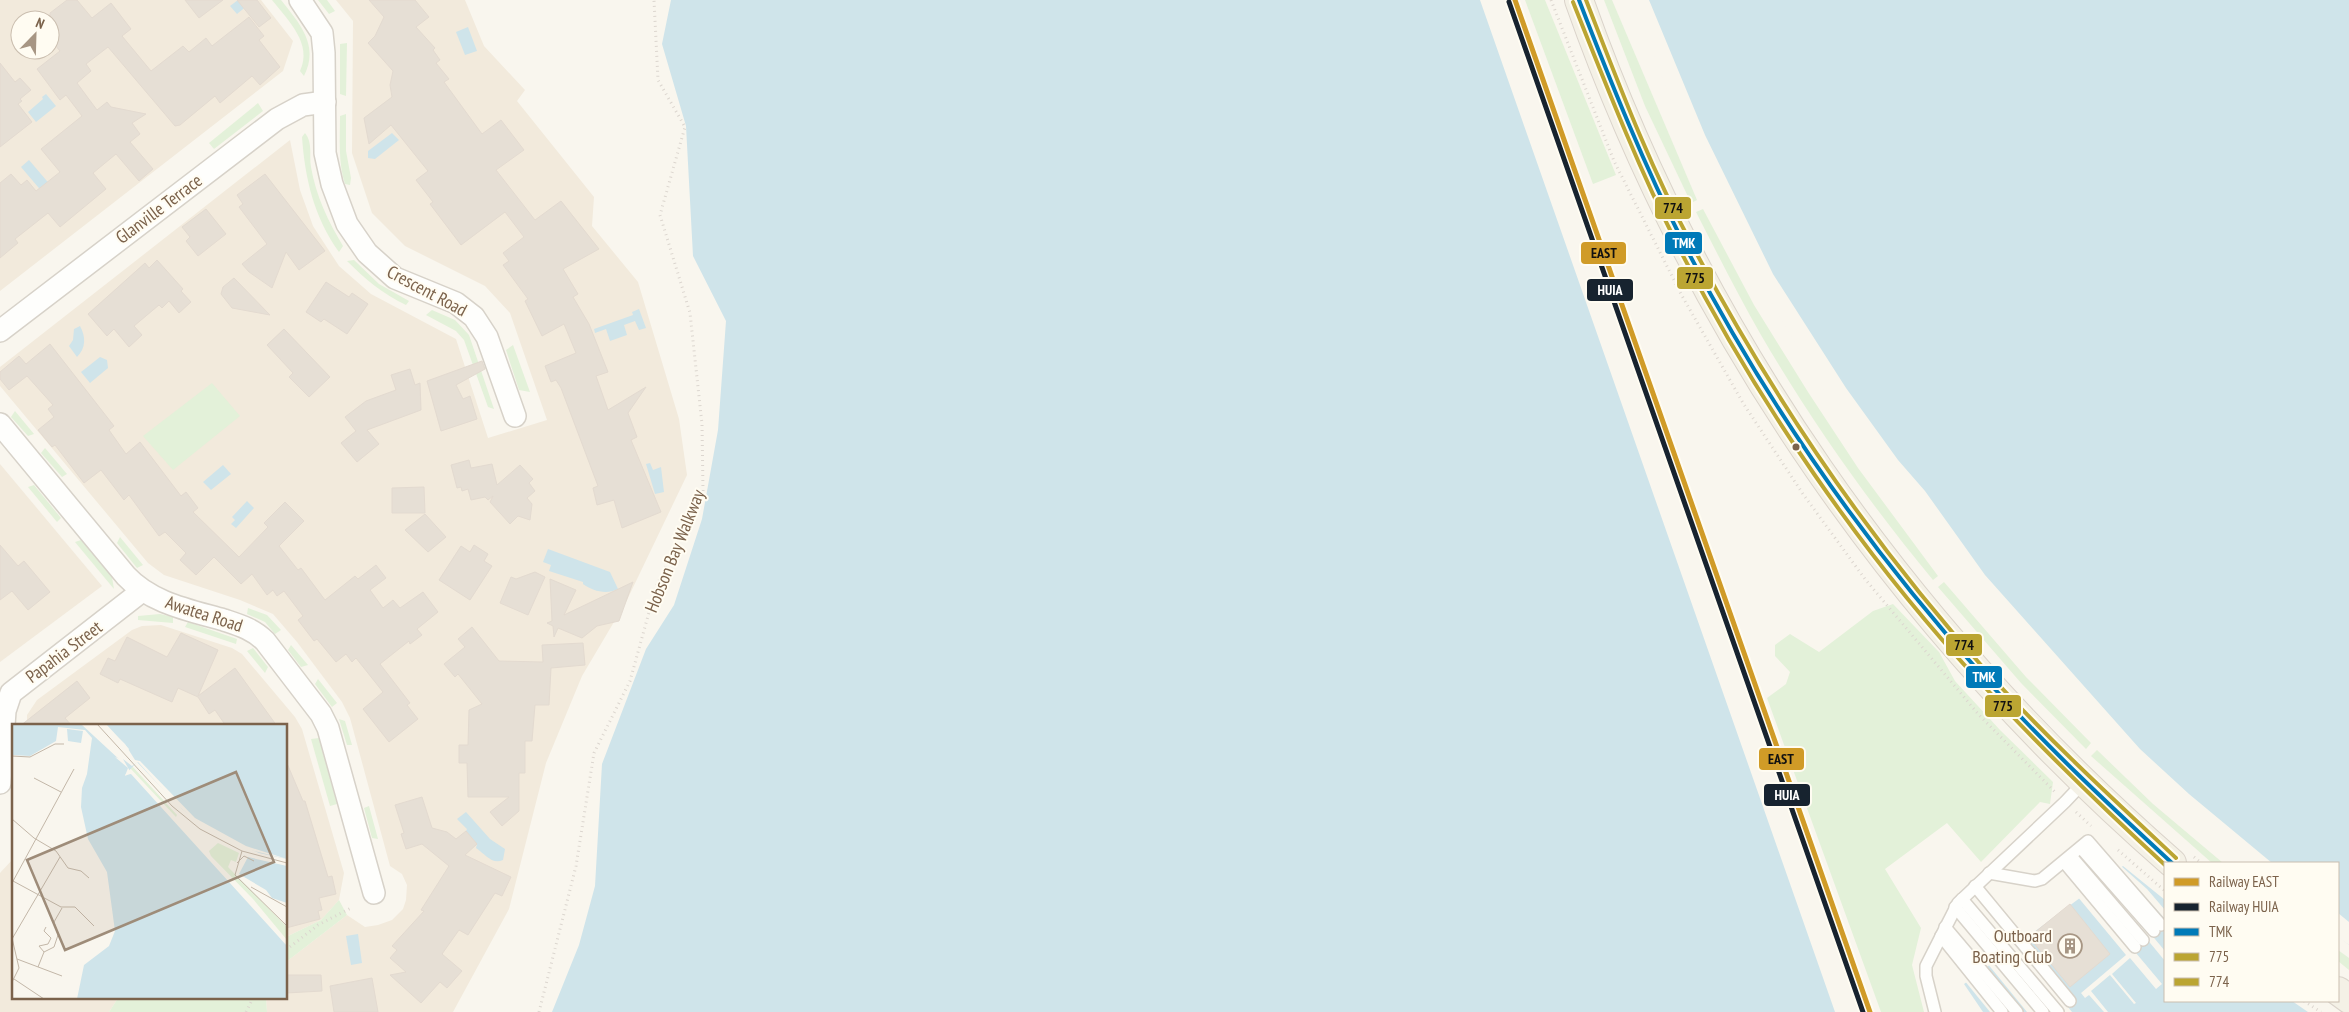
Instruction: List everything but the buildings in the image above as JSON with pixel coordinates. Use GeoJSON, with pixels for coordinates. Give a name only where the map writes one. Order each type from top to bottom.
{"type":"FeatureCollection","features":[{"type":"Feature","properties":{"kind":"main road"},"geometry":{"type":"LineString","coordinates":[[1579,0],[1601,62],[1651,178],[1704,285],[1772,398],[1851,516],[1919,604],[1989,684],[2083,782],[2179,857]]}},
{"type":"Feature","properties":{"kind":"street","name":"Crescent Road"},"geometry":{"type":"LineString","coordinates":[[300,0],[322,33],[328,168],[336,198],[353,235],[367,253],[395,278],[456,303],[474,317],[487,337],[514,416]]}},
{"type":"Feature","properties":{"kind":"street","name":"Glanville Terrace"},"geometry":{"type":"LineString","coordinates":[[0,331],[277,118],[303,105],[325,102]]}},
{"type":"Feature","properties":{"kind":"street","name":"Awatea Road"},"geometry":{"type":"LineString","coordinates":[[0,424],[126,576],[142,590],[166,603],[252,630],[265,641],[320,714],[331,736],[374,893]]}},
{"type":"Feature","properties":{"kind":"street","name":"Papahia Street"},"geometry":{"type":"LineString","coordinates":[[0,783],[4,711],[10,693],[142,590]]}},
{"type":"Feature","properties":{"kind":"lane"},"geometry":{"type":"LineString","coordinates":[[1935,1012],[1926,976],[1926,966],[1959,903],[2065,802],[2083,782]]}},
{"type":"Feature","properties":{"kind":"lane"},"geometry":{"type":"LineString","coordinates":[[1989,873],[2035,881],[2067,859],[2084,844],[2157,928]]}},
{"type":"Feature","properties":{"kind":"lane"},"geometry":{"type":"LineString","coordinates":[[2067,859],[2139,943]]}},
{"type":"Feature","properties":{"kind":"lane"},"geometry":{"type":"LineString","coordinates":[[1975,886],[2070,1001]]}},
{"type":"Feature","properties":{"kind":"lane"},"geometry":{"type":"LineString","coordinates":[[1959,903],[2058,1012]]}},
{"type":"Feature","properties":{"kind":"lane"},"geometry":{"type":"LineString","coordinates":[[1959,903],[2043,1012]]}},
{"type":"Feature","properties":{"kind":"lane"},"geometry":{"type":"LineString","coordinates":[[1943,931],[2002,1012]]}},
{"type":"Feature","properties":{"kind":"lane"},"geometry":{"type":"LineString","coordinates":[[1943,931],[2017,1012]]}},
{"type":"Feature","properties":{"kind":"path","name":"Hobson Bay Walkway"},"geometry":{"type":"LineString","coordinates":[[539,1012],[576,866],[594,753],[630,681],[656,587],[703,491],[702,424],[690,313],[660,215],[685,127],[658,80],[654,0]]}},
{"type":"Feature","properties":{"kind":"path"},"geometry":{"type":"LineString","coordinates":[[2179,857],[2197,862]]}},
{"type":"Feature","properties":{"kind":"path"},"geometry":{"type":"LineString","coordinates":[[288,948],[318,925],[351,908]]}},
{"type":"Feature","properties":{"kind":"path"},"geometry":{"type":"LineString","coordinates":[[246,1012],[252,1000]]}},
{"type":"Feature","properties":{"kind":"path"},"geometry":{"type":"LineString","coordinates":[[2306,1002],[2321,1012]]}},
{"type":"Feature","properties":{"kind":"shaded area"},"geometry":{"type":"Polygon","coordinates":[[[0,0],[261,0],[293,41],[283,71],[0,291],[0,0]]]}},
{"type":"Feature","properties":{"kind":"shaded area"},"geometry":{"type":"Polygon","coordinates":[[[238,0],[254,0],[237,14],[230,6],[238,0]]]}},
{"type":"Feature","properties":{"kind":"shaded area"},"geometry":{"type":"Polygon","coordinates":[[[336,0],[465,0],[484,46],[525,90],[517,101],[594,197],[592,226],[638,282],[679,419],[687,475],[627,600],[582,676],[546,763],[509,909],[453,1012],[267,1012],[266,1000],[288,1000],[288,960],[347,915],[365,927],[378,925],[392,920],[403,909],[406,900],[407,885],[402,874],[390,866],[350,718],[342,702],[297,642],[273,614],[240,600],[164,575],[148,563],[0,386],[0,367],[290,140],[300,190],[313,226],[339,266],[371,294],[456,339],[488,438],[547,420],[510,313],[485,286],[405,246],[372,213],[352,153],[353,21],[336,0]]]}},
{"type":"Feature","properties":{"kind":"shaded area"},"geometry":{"type":"Polygon","coordinates":[[[671,0],[1480,0],[1835,1012],[552,1012],[579,945],[595,886],[602,764],[646,649],[674,605],[702,519],[718,430],[726,321],[693,256],[686,126],[662,44],[671,0]]]}},
{"type":"Feature","properties":{"kind":"shaded area"},"geometry":{"type":"Polygon","coordinates":[[[1634,0],[2349,0],[2349,945],[2339,937],[2339,862],[2242,862],[2156,783],[1826,389],[1634,0]]]}},
{"type":"Feature","properties":{"kind":"shaded area"},"geometry":{"type":"Polygon","coordinates":[[[468,27],[477,51],[465,55],[456,32],[468,27]]]}},
{"type":"Feature","properties":{"kind":"shaded area"},"geometry":{"type":"Polygon","coordinates":[[[46,94],[56,106],[36,122],[28,112],[46,94]]]}},
{"type":"Feature","properties":{"kind":"shaded area"},"geometry":{"type":"Polygon","coordinates":[[[392,133],[399,140],[375,159],[368,158],[368,151],[392,133]]]}},
{"type":"Feature","properties":{"kind":"shaded area"},"geometry":{"type":"Polygon","coordinates":[[[29,160],[52,187],[44,194],[21,167],[29,160]]]}},
{"type":"Feature","properties":{"kind":"shaded area"},"geometry":{"type":"Polygon","coordinates":[[[639,309],[646,328],[639,330],[635,321],[624,325],[627,335],[610,341],[606,329],[595,333],[594,329],[633,315],[632,312],[639,309]]]}},
{"type":"Feature","properties":{"kind":"shaded area"},"geometry":{"type":"Polygon","coordinates":[[[80,326],[84,342],[82,350],[77,357],[69,346],[73,340],[74,329],[80,326]]]}},
{"type":"Feature","properties":{"kind":"shaded area"},"geometry":{"type":"Polygon","coordinates":[[[100,357],[107,360],[108,368],[90,383],[81,372],[100,357]]]}},
{"type":"Feature","properties":{"kind":"shaded area"},"geometry":{"type":"Polygon","coordinates":[[[650,463],[653,470],[661,467],[664,492],[655,494],[646,464],[650,463]]]}},
{"type":"Feature","properties":{"kind":"shaded area"},"geometry":{"type":"Polygon","coordinates":[[[0,464],[102,586],[0,662],[0,464]]]}},
{"type":"Feature","properties":{"kind":"shaded area"},"geometry":{"type":"Polygon","coordinates":[[[223,465],[231,474],[211,490],[203,482],[223,465]]]}},
{"type":"Feature","properties":{"kind":"shaded area"},"geometry":{"type":"Polygon","coordinates":[[[247,501],[254,508],[236,528],[231,524],[235,520],[232,517],[247,501]]]}},
{"type":"Feature","properties":{"kind":"shaded area"},"geometry":{"type":"Polygon","coordinates":[[[548,549],[610,572],[618,589],[604,592],[591,589],[583,584],[583,582],[549,571],[551,565],[543,562],[548,549]]]}},
{"type":"Feature","properties":{"kind":"shaded area"},"geometry":{"type":"Polygon","coordinates":[[[161,625],[232,648],[242,654],[295,717],[302,729],[344,873],[339,900],[321,920],[288,936],[288,724],[27,724],[27,715],[37,700],[132,630],[142,626],[161,625]]]}},
{"type":"Feature","properties":{"kind":"shaded area"},"geometry":{"type":"Polygon","coordinates":[[[466,812],[490,839],[505,849],[503,860],[492,860],[476,848],[477,844],[466,831],[467,829],[457,819],[466,812]]]}},
{"type":"Feature","properties":{"kind":"shaded area"},"geometry":{"type":"Polygon","coordinates":[[[12,860],[12,1000],[117,1000],[109,1012],[0,1012],[0,873],[12,860]]]}},
{"type":"Feature","properties":{"kind":"shaded area"},"geometry":{"type":"Polygon","coordinates":[[[2123,866],[2164,899],[2164,1002],[2293,1002],[2308,1012],[1983,1012],[1964,984],[2123,866]]]}},
{"type":"Feature","properties":{"kind":"shaded area"},"geometry":{"type":"Polygon","coordinates":[[[358,934],[362,963],[351,965],[346,936],[358,934]]]}},
{"type":"Feature","properties":{"kind":"green space"},"geometry":{"type":"Polygon","coordinates":[[[272,0],[281,0],[305,35],[310,54],[304,76],[300,71],[303,61],[301,42],[291,24],[272,0]]]}},
{"type":"Feature","properties":{"kind":"green space"},"geometry":{"type":"Polygon","coordinates":[[[318,0],[327,0],[335,11],[329,14],[318,0]]]}},
{"type":"Feature","properties":{"kind":"green space"},"geometry":{"type":"Polygon","coordinates":[[[1525,0],[1545,0],[1616,175],[1593,184],[1525,0]]]}},
{"type":"Feature","properties":{"kind":"green space"},"geometry":{"type":"Polygon","coordinates":[[[1604,0],[1612,0],[1697,200],[1691,203],[1645,106],[1604,0]]]}},
{"type":"Feature","properties":{"kind":"green space"},"geometry":{"type":"Polygon","coordinates":[[[347,43],[346,96],[340,94],[340,44],[347,43]]]}},
{"type":"Feature","properties":{"kind":"green space"},"geometry":{"type":"Polygon","coordinates":[[[258,103],[263,111],[214,149],[209,143],[258,103]]]}},
{"type":"Feature","properties":{"kind":"green space"},"geometry":{"type":"Polygon","coordinates":[[[346,114],[346,151],[351,178],[350,185],[345,184],[340,159],[340,116],[346,114]]]}},
{"type":"Feature","properties":{"kind":"green space"},"geometry":{"type":"Polygon","coordinates":[[[305,133],[309,141],[311,167],[319,198],[343,246],[339,252],[323,225],[308,183],[302,137],[305,133]]]}},
{"type":"Feature","properties":{"kind":"green space"},"geometry":{"type":"Polygon","coordinates":[[[1703,209],[1754,305],[1858,468],[1938,576],[1933,580],[1842,461],[1780,367],[1744,305],[1696,212],[1703,209]]]}},
{"type":"Feature","properties":{"kind":"green space"},"geometry":{"type":"Polygon","coordinates":[[[354,260],[379,284],[409,301],[406,305],[375,286],[347,261],[354,260]]]}},
{"type":"Feature","properties":{"kind":"green space"},"geometry":{"type":"Polygon","coordinates":[[[432,310],[455,320],[469,335],[494,409],[488,407],[464,340],[456,331],[426,315],[432,310]]]}},
{"type":"Feature","properties":{"kind":"green space"},"geometry":{"type":"Polygon","coordinates":[[[513,345],[530,392],[519,390],[506,350],[513,345]]]}},
{"type":"Feature","properties":{"kind":"green space"},"geometry":{"type":"Polygon","coordinates":[[[212,383],[240,416],[173,470],[143,436],[212,383]]]}},
{"type":"Feature","properties":{"kind":"green space"},"geometry":{"type":"Polygon","coordinates":[[[15,411],[34,434],[28,436],[11,417],[15,411]]]}},
{"type":"Feature","properties":{"kind":"green space"},"geometry":{"type":"Polygon","coordinates":[[[45,448],[67,474],[62,477],[41,453],[45,448]]]}},
{"type":"Feature","properties":{"kind":"green space"},"geometry":{"type":"Polygon","coordinates":[[[34,485],[61,518],[57,522],[28,487],[34,485]]]}},
{"type":"Feature","properties":{"kind":"green space"},"geometry":{"type":"Polygon","coordinates":[[[120,537],[143,565],[137,568],[117,543],[120,537]]]}},
{"type":"Feature","properties":{"kind":"green space"},"geometry":{"type":"Polygon","coordinates":[[[81,540],[112,577],[114,589],[75,542],[81,540]]]}},
{"type":"Feature","properties":{"kind":"green space"},"geometry":{"type":"Polygon","coordinates":[[[1944,582],[2026,677],[2091,743],[2086,749],[2021,683],[1938,587],[1944,582]]]}},
{"type":"Feature","properties":{"kind":"green space"},"geometry":{"type":"Polygon","coordinates":[[[1893,604],[1939,652],[1955,681],[2000,730],[2053,782],[2050,804],[2040,802],[1981,862],[1947,823],[1885,869],[1921,928],[1912,965],[1924,1012],[1881,1012],[1767,698],[1786,684],[1790,672],[1775,656],[1775,645],[1790,634],[1819,652],[1873,611],[1893,604]]]}},
{"type":"Feature","properties":{"kind":"green space"},"geometry":{"type":"Polygon","coordinates":[[[248,608],[267,615],[281,630],[275,634],[265,622],[247,614],[248,608]]]}},
{"type":"Feature","properties":{"kind":"green space"},"geometry":{"type":"Polygon","coordinates":[[[160,614],[173,617],[173,623],[138,620],[138,616],[160,614]]]}},
{"type":"Feature","properties":{"kind":"green space"},"geometry":{"type":"Polygon","coordinates":[[[188,622],[237,639],[236,644],[185,627],[188,622]]]}},
{"type":"Feature","properties":{"kind":"green space"},"geometry":{"type":"Polygon","coordinates":[[[291,645],[308,665],[301,667],[288,650],[291,645]]]}},
{"type":"Feature","properties":{"kind":"green space"},"geometry":{"type":"Polygon","coordinates":[[[253,648],[268,667],[265,673],[247,651],[253,648]]]}},
{"type":"Feature","properties":{"kind":"green space"},"geometry":{"type":"Polygon","coordinates":[[[318,679],[337,703],[332,707],[315,684],[318,679]]]}},
{"type":"Feature","properties":{"kind":"green space"},"geometry":{"type":"Polygon","coordinates":[[[339,719],[345,721],[352,745],[347,745],[339,719]]]}},
{"type":"Feature","properties":{"kind":"green space"},"geometry":{"type":"Polygon","coordinates":[[[319,738],[337,804],[330,806],[311,739],[319,738]]]}},
{"type":"Feature","properties":{"kind":"green space"},"geometry":{"type":"Polygon","coordinates":[[[2097,750],[2153,804],[2222,862],[2211,862],[2091,756],[2097,750]]]}},
{"type":"Feature","properties":{"kind":"green space"},"geometry":{"type":"Polygon","coordinates":[[[369,806],[378,839],[372,838],[364,808],[369,806]]]}},
{"type":"Feature","properties":{"kind":"green space"},"geometry":{"type":"Polygon","coordinates":[[[339,900],[347,915],[288,960],[288,936],[321,920],[339,900]]]}},
{"type":"Feature","properties":{"kind":"green space"},"geometry":{"type":"Polygon","coordinates":[[[2339,951],[2349,958],[2349,970],[2339,962],[2339,951]]]}},
{"type":"Feature","properties":{"kind":"green space"},"geometry":{"type":"Polygon","coordinates":[[[117,1000],[266,1000],[267,1012],[109,1012],[117,1000]]]}},
{"type":"Feature","properties":{"kind":"pier"},"geometry":{"type":"Polygon","coordinates":[[[1632,0],[1649,0],[1705,135],[1773,274],[1846,388],[1898,460],[1925,491],[1985,575],[2140,749],[2189,794],[2271,862],[2240,862],[2154,785],[1998,618],[1911,511],[1824,390],[1761,285],[1684,133],[1632,0]]]}},
{"type":"Feature","properties":{"kind":"pier"},"geometry":{"type":"Polygon","coordinates":[[[2120,865],[2147,889],[2164,909],[2164,918],[2118,866],[2120,865]]]}},
{"type":"Feature","properties":{"kind":"pier"},"geometry":{"type":"Polygon","coordinates":[[[2103,877],[2164,950],[2164,960],[2098,880],[2103,877]]]}},
{"type":"Feature","properties":{"kind":"pier"},"geometry":{"type":"Polygon","coordinates":[[[2084,891],[2162,984],[2156,989],[2130,958],[2112,974],[2136,1003],[2134,1004],[2110,975],[2091,991],[2108,1012],[2104,1012],[2089,995],[2085,998],[2081,993],[2126,955],[2077,896],[2084,891]]]}},
{"type":"Feature","properties":{"kind":"pier"},"geometry":{"type":"Polygon","coordinates":[[[2339,914],[2349,922],[2349,945],[2339,938],[2339,914]]]}},
{"type":"Feature","properties":{"kind":"pier"},"geometry":{"type":"Polygon","coordinates":[[[2015,943],[2072,1012],[2064,1012],[2010,946],[2015,943]]]}},
{"type":"Feature","properties":{"kind":"pier"},"geometry":{"type":"Polygon","coordinates":[[[1992,960],[2035,1012],[2027,1012],[1987,963],[1992,960]]]}},
{"type":"Feature","properties":{"kind":"pier"},"geometry":{"type":"Polygon","coordinates":[[[1967,977],[1996,1012],[1990,1012],[1964,980],[1967,977]]]}},
{"type":"Feature","properties":{"kind":"rail line","name":"EAST"},"geometry":{"type":"LineString","coordinates":[[1515,0],[1870,1012]]}},
{"type":"Feature","properties":{"kind":"rail line","name":"HUIA"},"geometry":{"type":"LineString","coordinates":[[1509,2],[1863,1012]]}},
{"type":"Feature","properties":{"kind":"transit line","name":"TMK"},"geometry":{"type":"LineString","coordinates":[[1579,0],[1629,124],[1684,244],[1748,359],[1820,470],[1898,576],[2005,701],[2099,795],[2171,862]]}},
{"type":"Feature","properties":{"kind":"transit line","name":"774"},"geometry":{"type":"LineString","coordinates":[[1586,0],[1635,123],[1676,214],[1755,357],[1826,467],[1904,573],[1988,673],[2057,744],[2176,858]]}},
{"type":"Feature","properties":{"kind":"transit line","name":"775"},"geometry":{"type":"LineString","coordinates":[[1573,2],[1636,156],[1678,246],[1742,361],[1814,474],[1894,582],[1980,682],[2117,821],[2164,864]]}},
{"type":"Feature","properties":{"kind":"place","name":"Outboard Boating Club"},"geometry":{"type":"Point","coordinates":[2070,946]}}]}
